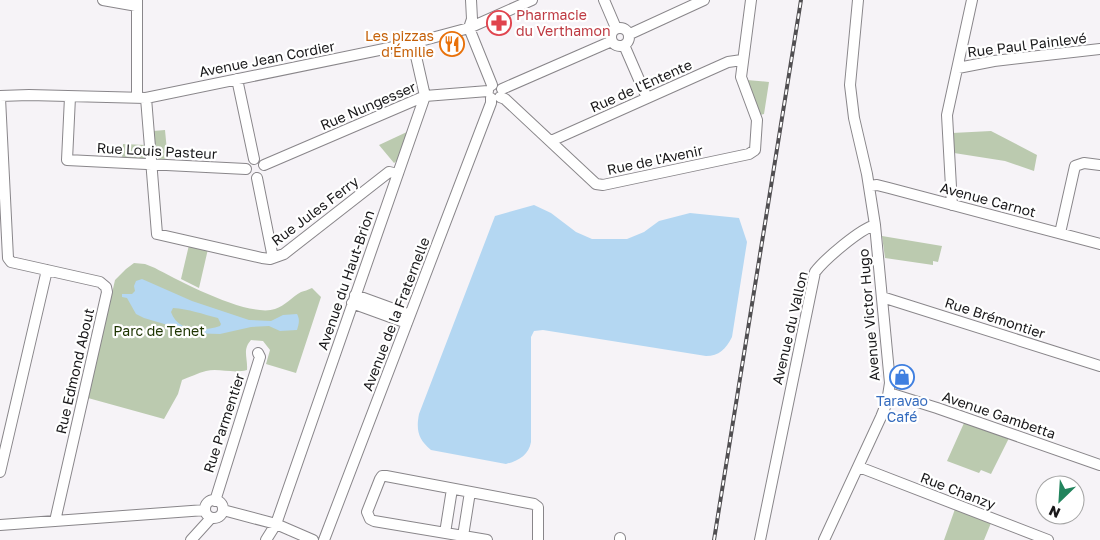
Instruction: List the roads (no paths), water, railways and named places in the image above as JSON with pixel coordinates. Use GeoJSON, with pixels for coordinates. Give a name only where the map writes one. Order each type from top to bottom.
{"type":"FeatureCollection","features":[{"type":"Feature","properties":{"kind":"street"},"geometry":{"type":"LineString","coordinates":[[103,0],[137,3],[142,98],[152,164]]}},
{"type":"Feature","properties":{"kind":"street"},"geometry":{"type":"LineString","coordinates":[[471,0],[472,20],[469,28],[495,92]]}},
{"type":"Feature","properties":{"kind":"street","name":"Avenue Jean Cordier"},"geometry":{"type":"LineString","coordinates":[[0,97],[29,94],[70,97],[142,98],[413,44],[469,28],[532,0]]}},
{"type":"Feature","properties":{"kind":"street"},"geometry":{"type":"LineString","coordinates":[[604,0],[616,28]]}},
{"type":"Feature","properties":{"kind":"street"},"geometry":{"type":"LineString","coordinates":[[630,34],[704,0]]}},
{"type":"Feature","properties":{"kind":"street"},"geometry":{"type":"LineString","coordinates":[[742,60],[751,0]]}},
{"type":"Feature","properties":{"kind":"street"},"geometry":{"type":"LineString","coordinates":[[858,0],[850,85],[854,118],[869,186],[875,225]]}},
{"type":"Feature","properties":{"kind":"street"},"geometry":{"type":"LineString","coordinates":[[952,205],[947,115],[972,0]]}},
{"type":"Feature","properties":{"kind":"street"},"geometry":{"type":"LineString","coordinates":[[623,27],[630,34],[628,42],[624,45],[617,46],[612,41],[611,35],[616,28],[623,27]]}},
{"type":"Feature","properties":{"kind":"street","name":"Rue Nungesser"},"geometry":{"type":"LineString","coordinates":[[264,165],[425,96],[495,92],[612,41]]}},
{"type":"Feature","properties":{"kind":"street"},"geometry":{"type":"LineString","coordinates":[[413,44],[425,96]]}},
{"type":"Feature","properties":{"kind":"street"},"geometry":{"type":"LineString","coordinates":[[624,45],[647,98]]}},
{"type":"Feature","properties":{"kind":"street","name":"Rue Paul Painlevé"},"geometry":{"type":"LineString","coordinates":[[958,68],[994,61],[1100,50]]}},
{"type":"Feature","properties":{"kind":"street","name":"Rue de l'Entente"},"geometry":{"type":"LineString","coordinates":[[551,141],[728,62],[742,60]]}},
{"type":"Feature","properties":{"kind":"street","name":"Rue de l'Avenir"},"geometry":{"type":"LineString","coordinates":[[495,92],[505,99],[596,184],[603,185],[749,154],[755,150],[757,120],[741,77],[742,60]]}},
{"type":"Feature","properties":{"kind":"street"},"geometry":{"type":"LineString","coordinates":[[237,79],[254,159]]}},
{"type":"Feature","properties":{"kind":"street","name":"Avenue de la Fraternelle"},"geometry":{"type":"LineString","coordinates":[[324,540],[495,92]]}},
{"type":"Feature","properties":{"kind":"street","name":"Avenue du Haut-Brion"},"geometry":{"type":"LineString","coordinates":[[266,540],[276,524],[425,96]]}},
{"type":"Feature","properties":{"kind":"street","name":"Rue Edmond About"},"geometry":{"type":"LineString","coordinates":[[0,97],[8,258],[11,262],[103,284],[107,292],[55,521]]}},
{"type":"Feature","properties":{"kind":"street","name":"Rue Louis Pasteur"},"geometry":{"type":"LineString","coordinates":[[70,97],[67,160],[246,169]]}},
{"type":"Feature","properties":{"kind":"street"},"geometry":{"type":"LineString","coordinates":[[254,159],[262,161],[264,165],[264,172],[257,178],[248,175],[246,169],[249,161],[254,159]]}},
{"type":"Feature","properties":{"kind":"street"},"geometry":{"type":"LineString","coordinates":[[1060,233],[1075,166],[1084,163],[1100,165]]}},
{"type":"Feature","properties":{"kind":"street","name":"Rue Jules Ferry"},"geometry":{"type":"LineString","coordinates":[[152,164],[157,234],[262,258],[273,258],[284,254],[389,172],[398,174]]}},
{"type":"Feature","properties":{"kind":"street"},"geometry":{"type":"LineString","coordinates":[[257,178],[273,258]]}},
{"type":"Feature","properties":{"kind":"street","name":"Avenue Carnot"},"geometry":{"type":"LineString","coordinates":[[869,186],[889,188],[1100,244]]}},
{"type":"Feature","properties":{"kind":"street","name":"Avenue Victor Hugo"},"geometry":{"type":"LineString","coordinates":[[824,540],[859,467],[881,417],[889,393],[890,383],[875,225]]}},
{"type":"Feature","properties":{"kind":"street","name":"Avenue du Vallon"},"geometry":{"type":"LineString","coordinates":[[760,540],[815,272],[821,264],[859,233],[875,225]]}},
{"type":"Feature","properties":{"kind":"street"},"geometry":{"type":"LineString","coordinates":[[0,472],[47,270]]}},
{"type":"Feature","properties":{"kind":"street","name":"Rue Brémontier"},"geometry":{"type":"LineString","coordinates":[[882,297],[1100,366]]}},
{"type":"Feature","properties":{"kind":"street"},"geometry":{"type":"LineString","coordinates":[[354,299],[409,319]]}},
{"type":"Feature","properties":{"kind":"street","name":"Rue Parmentier"},"geometry":{"type":"LineString","coordinates":[[215,500],[260,357],[258,353]]}},
{"type":"Feature","properties":{"kind":"street","name":"Avenue Gambetta"},"geometry":{"type":"LineString","coordinates":[[889,393],[1100,465]]}},
{"type":"Feature","properties":{"kind":"street","name":"Rue Chanzy"},"geometry":{"type":"LineString","coordinates":[[859,467],[1048,540]]}},
{"type":"Feature","properties":{"kind":"street"},"geometry":{"type":"LineString","coordinates":[[487,540],[454,536],[374,521],[370,519],[367,512],[382,476],[534,504],[538,507],[538,540]]}},
{"type":"Feature","properties":{"kind":"street"},"geometry":{"type":"LineString","coordinates":[[452,489],[454,536]]}},
{"type":"Feature","properties":{"kind":"street"},"geometry":{"type":"LineString","coordinates":[[454,536],[470,492]]}},
{"type":"Feature","properties":{"kind":"street"},"geometry":{"type":"LineString","coordinates":[[191,540],[208,514],[208,503],[215,500],[221,504],[223,510]]}},
{"type":"Feature","properties":{"kind":"street"},"geometry":{"type":"LineString","coordinates":[[0,524],[208,514],[218,518],[223,510]]}},
{"type":"Feature","properties":{"kind":"street"},"geometry":{"type":"LineString","coordinates":[[223,510],[276,524],[313,540]]}},
{"type":"Feature","properties":{"kind":"water"},"geometry":{"type":"Polygon","coordinates":[[[534,205],[551,213],[576,232],[592,239],[627,239],[644,232],[659,221],[690,213],[739,218],[747,242],[732,337],[722,351],[715,355],[706,356],[543,330],[534,331],[531,337],[531,442],[528,451],[519,459],[506,464],[431,450],[423,442],[419,434],[419,414],[495,216],[534,205]]]}},
{"type":"Feature","properties":{"kind":"water"},"geometry":{"type":"Polygon","coordinates":[[[142,279],[192,301],[249,320],[271,321],[283,315],[297,314],[299,320],[298,328],[297,330],[280,331],[269,326],[251,327],[220,334],[187,333],[136,314],[127,298],[122,297],[122,294],[132,294],[135,291],[136,281],[142,279]],[[173,308],[171,312],[174,319],[191,329],[213,328],[221,324],[218,318],[173,308]]]}},
{"type":"Feature","properties":{"kind":"railway"},"geometry":{"type":"LineString","coordinates":[[714,540],[801,0]]}},
{"type":"Feature","properties":{"kind":"place","name":"Pharmacie du Verthamon"},"geometry":{"type":"Point","coordinates":[499,23]}},
{"type":"Feature","properties":{"kind":"place","name":"Les pizzas d'Émilie"},"geometry":{"type":"Point","coordinates":[452,44]}},
{"type":"Feature","properties":{"kind":"place","name":"Taravao Café"},"geometry":{"type":"Point","coordinates":[902,377]}},
{"type":"Feature","properties":{"kind":"park label","name":"Parc de Tenet"},"geometry":{"type":"Point","coordinates":[159,331]}}]}
